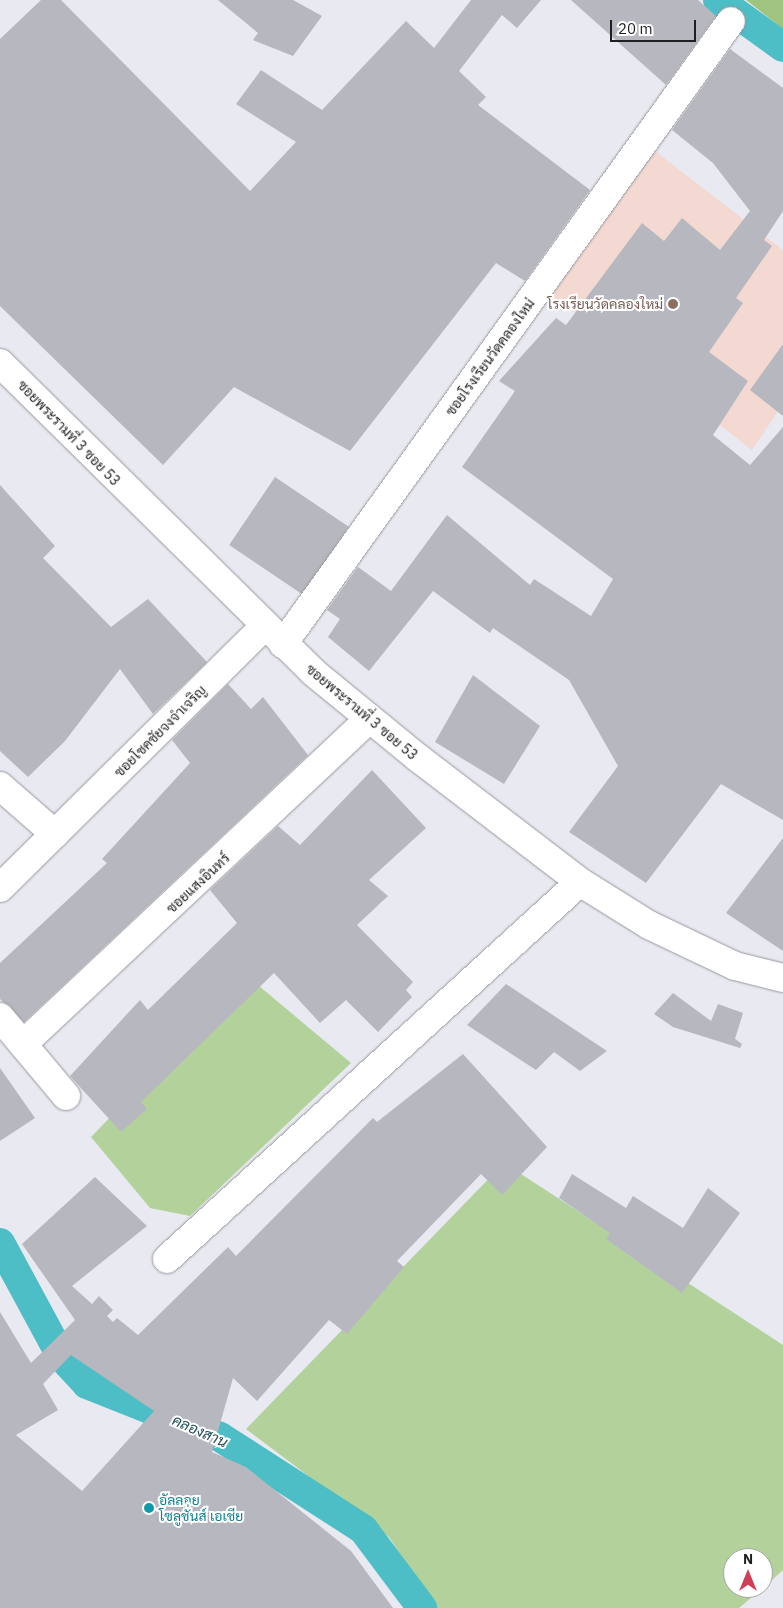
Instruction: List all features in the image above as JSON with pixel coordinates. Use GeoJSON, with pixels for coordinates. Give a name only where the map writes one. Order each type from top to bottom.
{"type":"FeatureCollection","features":[{"type":"Feature","properties":{"kind":"street","name":"ซอยโรงเรียนวัดคลองใหม่"},"geometry":{"type":"LineString","coordinates":[[274,635],[731,21]]}},
{"type":"Feature","properties":{"kind":"street","name":"ซอยพระรามที่ 3 ซอย 53"},"geometry":{"type":"LineString","coordinates":[[0,363],[274,635],[369,719],[580,882],[682,942],[735,966],[783,978]]}},
{"type":"Feature","properties":{"kind":"street","name":"ซอยโชคชัยจงจำเจริญ"},"geometry":{"type":"LineString","coordinates":[[0,888],[55,834],[274,635]]}},
{"type":"Feature","properties":{"kind":"street","name":"ซอยแสงอินทร์"},"geometry":{"type":"LineString","coordinates":[[23,1044],[369,719]]}},
{"type":"Feature","properties":{"kind":"street"},"geometry":{"type":"LineString","coordinates":[[0,786],[55,834]]}},
{"type":"Feature","properties":{"kind":"street"},"geometry":{"type":"LineString","coordinates":[[167,1259],[580,882]]}},
{"type":"Feature","properties":{"kind":"street"},"geometry":{"type":"LineString","coordinates":[[0,1017],[66,1096]]}},
{"type":"Feature","properties":{"kind":"shaded area","name":"โรงเรียนวัดคลองใหม่"},"geometry":{"type":"Polygon","coordinates":[[[651,148],[783,250],[783,404],[752,450],[550,294],[651,148]]]}},
{"type":"Feature","properties":{"kind":"green space"},"geometry":{"type":"Polygon","coordinates":[[[746,0],[783,0],[783,29],[746,0]]]}},
{"type":"Feature","properties":{"kind":"green space"},"geometry":{"type":"Polygon","coordinates":[[[247,976],[351,1063],[190,1216],[150,1208],[91,1137],[247,976]]]}},
{"type":"Feature","properties":{"kind":"green space"},"geometry":{"type":"Polygon","coordinates":[[[504,1163],[783,1345],[783,1570],[773,1579],[773,1548],[723,1548],[723,1598],[751,1598],[739,1608],[436,1608],[389,1537],[246,1429],[504,1163]]]}},
{"type":"Feature","properties":{"kind":"building"},"geometry":{"type":"Polygon","coordinates":[[[41,0],[61,0],[250,191],[296,142],[236,104],[261,70],[322,110],[406,21],[434,48],[471,0],[541,0],[517,28],[502,15],[459,71],[486,97],[478,105],[590,190],[525,281],[496,263],[350,451],[234,387],[163,465],[0,306],[0,39],[41,0]]]}},
{"type":"Feature","properties":{"kind":"building"},"geometry":{"type":"Polygon","coordinates":[[[218,0],[293,0],[322,16],[293,56],[253,40],[258,33],[218,0]]]}},
{"type":"Feature","properties":{"kind":"building"},"geometry":{"type":"Polygon","coordinates":[[[571,0],[698,0],[716,16],[666,85],[571,0]]]}},
{"type":"Feature","properties":{"kind":"building"},"geometry":{"type":"Polygon","coordinates":[[[730,49],[783,88],[783,211],[764,240],[772,246],[736,298],[743,303],[709,352],[748,381],[713,435],[750,465],[783,427],[783,820],[721,784],[646,883],[569,832],[618,766],[569,680],[493,628],[490,633],[433,591],[369,671],[328,637],[340,619],[327,610],[358,567],[391,591],[447,515],[530,585],[534,579],[591,616],[613,579],[462,467],[515,391],[499,381],[556,318],[566,325],[642,223],[664,241],[682,218],[720,250],[750,211],[713,163],[672,130],[730,49]]]}},
{"type":"Feature","properties":{"kind":"building"},"geometry":{"type":"Polygon","coordinates":[[[783,344],[783,416],[750,390],[783,344]]]}},
{"type":"Feature","properties":{"kind":"building"},"geometry":{"type":"Polygon","coordinates":[[[275,477],[349,527],[303,595],[229,545],[275,477]]]}},
{"type":"Feature","properties":{"kind":"building"},"geometry":{"type":"Polygon","coordinates":[[[0,485],[55,546],[43,558],[111,627],[148,599],[207,662],[153,714],[120,669],[65,741],[28,777],[0,751],[0,485]]]}},
{"type":"Feature","properties":{"kind":"building"},"geometry":{"type":"Polygon","coordinates":[[[473,675],[540,726],[504,784],[435,742],[473,675]]]}},
{"type":"Feature","properties":{"kind":"building"},"geometry":{"type":"Polygon","coordinates":[[[228,684],[251,709],[263,697],[308,755],[24,1022],[0,999],[0,963],[107,863],[102,859],[190,763],[172,740],[228,684]]]}},
{"type":"Feature","properties":{"kind":"building"},"geometry":{"type":"Polygon","coordinates":[[[372,770],[426,828],[369,880],[388,896],[357,925],[413,982],[406,990],[412,997],[378,1032],[346,1000],[320,1023],[274,973],[141,1102],[147,1109],[121,1132],[70,1076],[140,1000],[148,1010],[237,923],[210,890],[278,826],[300,845],[372,770]]]}},
{"type":"Feature","properties":{"kind":"building"},"geometry":{"type":"Polygon","coordinates":[[[783,838],[783,951],[726,913],[783,838]]]}},
{"type":"Feature","properties":{"kind":"building"},"geometry":{"type":"Polygon","coordinates":[[[506,984],[607,1051],[580,1071],[554,1052],[536,1070],[467,1025],[506,984]]]}},
{"type":"Feature","properties":{"kind":"building"},"geometry":{"type":"Polygon","coordinates":[[[673,993],[711,1021],[718,1004],[743,1013],[735,1039],[742,1044],[740,1048],[673,1027],[654,1014],[673,993]]]}},
{"type":"Feature","properties":{"kind":"building"},"geometry":{"type":"Polygon","coordinates":[[[463,1054],[547,1147],[502,1195],[481,1174],[397,1261],[404,1267],[347,1334],[329,1320],[257,1401],[233,1378],[212,1452],[246,1467],[351,1551],[393,1608],[0,1608],[0,1312],[31,1363],[75,1320],[22,1244],[95,1177],[147,1226],[72,1286],[92,1304],[99,1296],[113,1310],[107,1316],[113,1322],[117,1318],[138,1335],[228,1247],[236,1256],[373,1118],[377,1122],[463,1054]],[[71,1355],[43,1384],[58,1410],[16,1435],[82,1491],[154,1411],[71,1355]]]}},
{"type":"Feature","properties":{"kind":"building"},"geometry":{"type":"Polygon","coordinates":[[[0,1068],[35,1118],[0,1141],[0,1068]]]}},
{"type":"Feature","properties":{"kind":"building"},"geometry":{"type":"Polygon","coordinates":[[[572,1174],[626,1208],[633,1196],[683,1228],[708,1188],[740,1213],[682,1293],[606,1239],[610,1233],[559,1198],[572,1174]]]}},
{"type":"Feature","properties":{"kind":"waterway"},"geometry":{"type":"LineString","coordinates":[[718,0],[783,47]]}},
{"type":"Feature","properties":{"kind":"waterway","name":"คลองสาน"},"geometry":{"type":"LineString","coordinates":[[0,1243],[61,1356],[87,1384],[220,1437],[363,1529],[422,1608]]}},
{"type":"Feature","properties":{"kind":"place","name":"โรงเรียนวัดคลองใหม่"},"geometry":{"type":"Point","coordinates":[673,304]}},
{"type":"Feature","properties":{"kind":"place","name":"อัลลอย โซลูชั่นส์ เอเชีย"},"geometry":{"type":"Point","coordinates":[149,1508]}}]}
